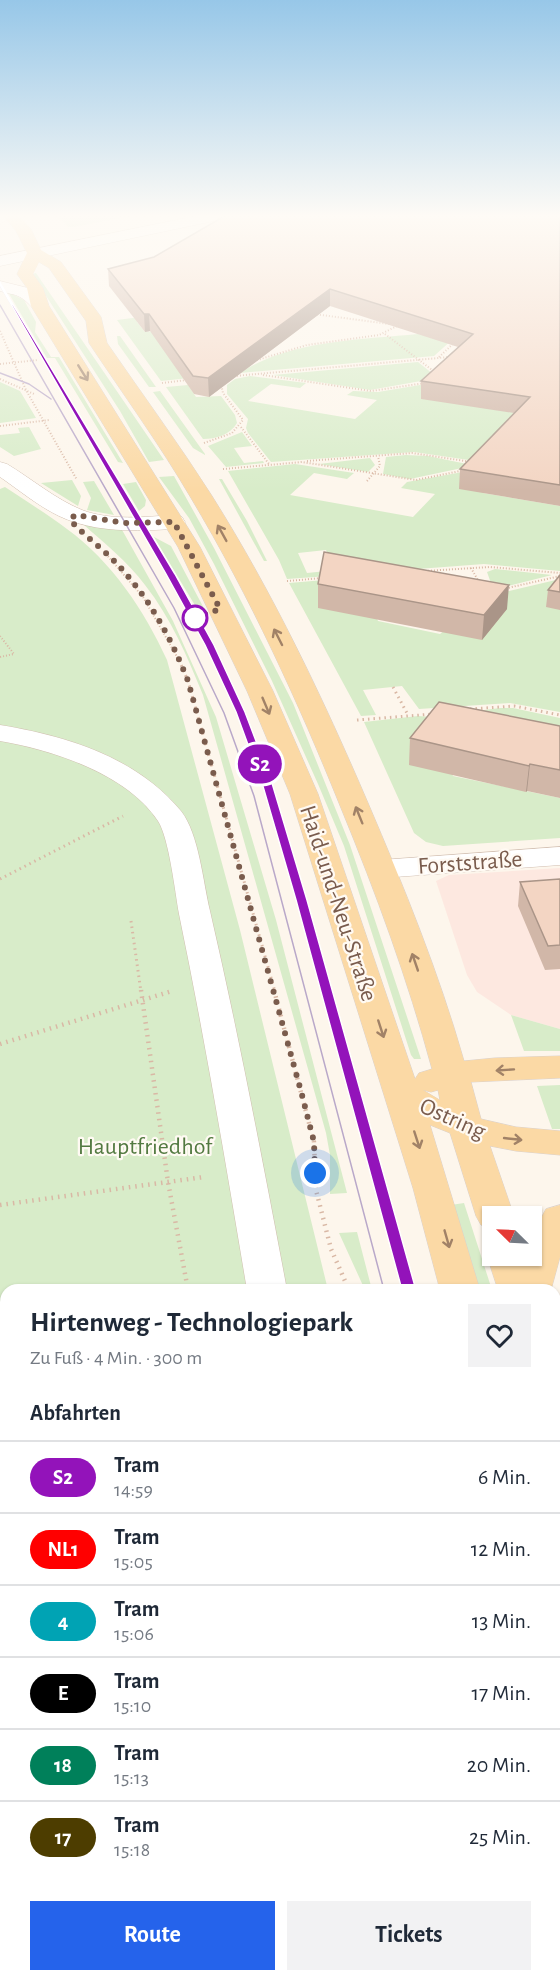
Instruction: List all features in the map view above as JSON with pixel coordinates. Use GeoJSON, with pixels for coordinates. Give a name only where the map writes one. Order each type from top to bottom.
{"type":"FeatureCollection","features":[{"type":"Feature","properties":{"kind":"main road","name":"Haid-und-Neu-Straße"},"geometry":{"type":"LineString","coordinates":[[40,306],[174,522],[211,589],[260,691],[304,794],[432,1188],[458,1284]]}},
{"type":"Feature","properties":{"kind":"main road","name":"Haid-und-Neu-Straße"},"geometry":{"type":"LineString","coordinates":[[85,306],[95,321],[98,343],[201,496],[251,584],[320,723],[381,869],[435,1018],[466,1128],[492,1206]]}},
{"type":"Feature","properties":{"kind":"main road","name":"Ostring"},"geometry":{"type":"LineString","coordinates":[[402,1093],[451,1075],[519,1068],[560,1067]]}},
{"type":"Feature","properties":{"kind":"main road","name":"Ostring"},"geometry":{"type":"LineString","coordinates":[[402,1093],[433,1113],[466,1128],[502,1138],[560,1143]]}},
{"type":"Feature","properties":{"kind":"main road"},"geometry":{"type":"LineString","coordinates":[[532,1284],[538,1262],[560,1218]]}},
{"type":"Feature","properties":{"kind":"main road"},"geometry":{"type":"LineString","coordinates":[[510,1266],[516,1284]]}},
{"type":"Feature","properties":{"kind":"street"},"geometry":{"type":"LineString","coordinates":[[0,468],[75,515],[125,523],[174,522]]}},
{"type":"Feature","properties":{"kind":"street"},"geometry":{"type":"LineString","coordinates":[[0,733],[45,741],[108,765],[153,800],[173,819],[210,979],[266,1284]]}},
{"type":"Feature","properties":{"kind":"street","name":"Forststraße"},"geometry":{"type":"LineString","coordinates":[[381,869],[560,856]]}},
{"type":"Feature","properties":{"kind":"path"},"geometry":{"type":"LineString","coordinates":[[309,313],[398,326]]}},
{"type":"Feature","properties":{"kind":"path"},"geometry":{"type":"LineString","coordinates":[[252,362],[307,345],[385,334],[403,322]]}},
{"type":"Feature","properties":{"kind":"path"},"geometry":{"type":"LineString","coordinates":[[0,332],[12,363],[75,477]]}},
{"type":"Feature","properties":{"kind":"path"},"geometry":{"type":"LineString","coordinates":[[385,334],[444,379]]}},
{"type":"Feature","properties":{"kind":"path"},"geometry":{"type":"LineString","coordinates":[[438,358],[458,340]]}},
{"type":"Feature","properties":{"kind":"path"},"geometry":{"type":"LineString","coordinates":[[253,354],[263,358]]}},
{"type":"Feature","properties":{"kind":"path"},"geometry":{"type":"LineString","coordinates":[[235,372],[228,377],[460,356]]}},
{"type":"Feature","properties":{"kind":"path"},"geometry":{"type":"LineString","coordinates":[[0,364],[43,360]]}},
{"type":"Feature","properties":{"kind":"path"},"geometry":{"type":"LineString","coordinates":[[257,374],[372,392],[433,381]]}},
{"type":"Feature","properties":{"kind":"path"},"geometry":{"type":"LineString","coordinates":[[0,380],[34,394]]}},
{"type":"Feature","properties":{"kind":"path"},"geometry":{"type":"LineString","coordinates":[[158,383],[193,380]]}},
{"type":"Feature","properties":{"kind":"path"},"geometry":{"type":"LineString","coordinates":[[202,444],[233,433],[241,426],[243,420],[223,393],[222,382]]}},
{"type":"Feature","properties":{"kind":"path"},"geometry":{"type":"LineString","coordinates":[[325,391],[332,386]]}},
{"type":"Feature","properties":{"kind":"path"},"geometry":{"type":"LineString","coordinates":[[0,426],[49,420]]}},
{"type":"Feature","properties":{"kind":"path"},"geometry":{"type":"LineString","coordinates":[[241,426],[270,464]]}},
{"type":"Feature","properties":{"kind":"path"},"geometry":{"type":"LineString","coordinates":[[221,469],[412,453],[479,463]]}},
{"type":"Feature","properties":{"kind":"path"},"geometry":{"type":"LineString","coordinates":[[367,481],[380,466],[378,456]]}},
{"type":"Feature","properties":{"kind":"path"},"geometry":{"type":"LineString","coordinates":[[302,462],[416,480],[469,469]]}},
{"type":"Feature","properties":{"kind":"path"},"geometry":{"type":"LineString","coordinates":[[75,515],[70,520],[118,565],[146,599],[163,627],[188,681],[258,928],[314,1142],[316,1190],[331,1249],[347,1284]]}},
{"type":"Feature","properties":{"kind":"path"},"geometry":{"type":"LineString","coordinates":[[416,572],[470,567],[511,568],[560,574]]}},
{"type":"Feature","properties":{"kind":"path"},"geometry":{"type":"LineString","coordinates":[[470,567],[482,586]]}},
{"type":"Feature","properties":{"kind":"path"},"geometry":{"type":"LineString","coordinates":[[497,591],[560,574]]}},
{"type":"Feature","properties":{"kind":"path"},"geometry":{"type":"LineString","coordinates":[[251,584],[324,578]]}},
{"type":"Feature","properties":{"kind":"path"},"geometry":{"type":"LineString","coordinates":[[0,636],[14,654],[0,657]]}},
{"type":"Feature","properties":{"kind":"path"},"geometry":{"type":"LineString","coordinates":[[393,687],[408,715]]}},
{"type":"Feature","properties":{"kind":"path"},"geometry":{"type":"LineString","coordinates":[[466,710],[514,706],[560,715]]}},
{"type":"Feature","properties":{"kind":"path"},"geometry":{"type":"LineString","coordinates":[[320,723],[436,713]]}},
{"type":"Feature","properties":{"kind":"path"},"geometry":{"type":"LineString","coordinates":[[0,879],[153,800]]}},
{"type":"Feature","properties":{"kind":"path"},"geometry":{"type":"LineString","coordinates":[[130,921],[168,1182],[187,1284]]}},
{"type":"Feature","properties":{"kind":"path"},"geometry":{"type":"LineString","coordinates":[[0,1044],[210,979]]}},
{"type":"Feature","properties":{"kind":"path"},"geometry":{"type":"LineString","coordinates":[[0,1205],[245,1171]]}},
{"type":"Feature","properties":{"kind":"shaded area"},"geometry":{"type":"Polygon","coordinates":[[[560,868],[560,1029],[511,1015],[477,992],[467,975],[436,881],[449,875],[560,868]]]}},
{"type":"Feature","properties":{"kind":"green space"},"geometry":{"type":"Polygon","coordinates":[[[17,306],[28,306],[36,322],[35,332],[51,357],[59,357],[123,463],[118,462],[55,358],[47,358],[17,306]]]}},
{"type":"Feature","properties":{"kind":"green space"},"geometry":{"type":"Polygon","coordinates":[[[53,306],[59,306],[164,460],[149,462],[120,411],[53,306]]]}},
{"type":"Feature","properties":{"kind":"green space"},"geometry":{"type":"Polygon","coordinates":[[[148,316],[137,322],[145,332],[177,329],[228,374],[161,381],[117,320],[148,316]]]}},
{"type":"Feature","properties":{"kind":"green space"},"geometry":{"type":"Polygon","coordinates":[[[418,334],[453,339],[434,356],[240,373],[260,362],[303,348],[349,340],[418,334]]]}},
{"type":"Feature","properties":{"kind":"green space"},"geometry":{"type":"Polygon","coordinates":[[[117,336],[120,336],[156,387],[149,387],[118,344],[117,336]]]}},
{"type":"Feature","properties":{"kind":"green space"},"geometry":{"type":"Polygon","coordinates":[[[418,362],[438,378],[370,390],[273,375],[418,362]]]}},
{"type":"Feature","properties":{"kind":"green space"},"geometry":{"type":"Polygon","coordinates":[[[250,376],[306,383],[300,388],[271,384],[248,401],[355,419],[377,400],[347,395],[353,391],[378,392],[444,381],[546,418],[496,464],[414,452],[271,462],[248,433],[246,428],[248,419],[227,394],[227,385],[235,379],[250,376]]]}},
{"type":"Feature","properties":{"kind":"green space"},"geometry":{"type":"Polygon","coordinates":[[[0,382],[20,391],[36,418],[0,423],[0,382]]]}},
{"type":"Feature","properties":{"kind":"green space"},"geometry":{"type":"Polygon","coordinates":[[[188,385],[196,397],[221,396],[235,415],[237,423],[231,431],[222,436],[203,439],[166,387],[188,385]]]}},
{"type":"Feature","properties":{"kind":"green space"},"geometry":{"type":"Polygon","coordinates":[[[160,391],[205,455],[193,448],[153,392],[160,391]]]}},
{"type":"Feature","properties":{"kind":"green space"},"geometry":{"type":"Polygon","coordinates":[[[29,427],[41,449],[14,456],[0,447],[0,435],[20,433],[18,428],[29,427]]]}},
{"type":"Feature","properties":{"kind":"green space"},"geometry":{"type":"Polygon","coordinates":[[[242,432],[252,446],[234,448],[244,463],[263,461],[264,463],[226,467],[208,446],[242,432]]]}},
{"type":"Feature","properties":{"kind":"green space"},"geometry":{"type":"Polygon","coordinates":[[[428,456],[467,464],[462,468],[410,479],[383,474],[386,457],[428,456]]]}},
{"type":"Feature","properties":{"kind":"green space"},"geometry":{"type":"Polygon","coordinates":[[[370,458],[375,465],[368,472],[319,464],[370,458]]]}},
{"type":"Feature","properties":{"kind":"green space"},"geometry":{"type":"Polygon","coordinates":[[[295,464],[354,473],[347,479],[314,473],[290,495],[413,517],[435,494],[401,488],[407,482],[485,468],[483,493],[560,506],[560,571],[484,564],[338,575],[326,550],[298,553],[307,573],[327,571],[329,576],[287,579],[279,560],[228,471],[295,464]]]}},
{"type":"Feature","properties":{"kind":"green space"},"geometry":{"type":"Polygon","coordinates":[[[174,476],[214,548],[293,703],[350,845],[421,1059],[414,1059],[411,1055],[344,846],[272,681],[189,518],[159,477],[174,476]]]}},
{"type":"Feature","properties":{"kind":"green space"},"geometry":{"type":"Polygon","coordinates":[[[219,479],[222,479],[247,521],[267,561],[264,561],[219,479]]]}},
{"type":"Feature","properties":{"kind":"green space"},"geometry":{"type":"Polygon","coordinates":[[[72,480],[81,496],[78,506],[41,483],[72,480]]]}},
{"type":"Feature","properties":{"kind":"green space"},"geometry":{"type":"Polygon","coordinates":[[[94,481],[114,515],[87,510],[91,498],[83,482],[94,481]]]}},
{"type":"Feature","properties":{"kind":"green space"},"geometry":{"type":"Polygon","coordinates":[[[136,482],[146,500],[145,506],[139,511],[123,484],[136,482]]]}},
{"type":"Feature","properties":{"kind":"green space","name":"Hauptfriedhof"},"geometry":{"type":"Polygon","coordinates":[[[5,487],[44,513],[67,529],[98,556],[137,605],[167,660],[240,930],[327,1284],[0,1284],[0,489],[5,487]]]}},
{"type":"Feature","properties":{"kind":"green space"},"geometry":{"type":"Polygon","coordinates":[[[83,524],[121,528],[173,621],[216,717],[276,920],[347,1193],[330,1194],[330,1155],[326,1133],[203,695],[178,638],[154,598],[131,568],[83,524]]]}},
{"type":"Feature","properties":{"kind":"green space"},"geometry":{"type":"Polygon","coordinates":[[[154,537],[171,546],[208,616],[202,617],[154,537]]]}},
{"type":"Feature","properties":{"kind":"green space"},"geometry":{"type":"Polygon","coordinates":[[[495,569],[552,575],[493,589],[487,572],[495,569]]]}},
{"type":"Feature","properties":{"kind":"green space"},"geometry":{"type":"Polygon","coordinates":[[[360,577],[378,621],[440,634],[484,597],[560,579],[560,712],[510,703],[419,709],[402,686],[363,690],[376,715],[361,716],[289,583],[360,577]]]}},
{"type":"Feature","properties":{"kind":"green space"},"geometry":{"type":"Polygon","coordinates":[[[513,708],[560,718],[560,738],[460,713],[513,708]]]}},
{"type":"Feature","properties":{"kind":"green space"},"geometry":{"type":"Polygon","coordinates":[[[418,716],[433,717],[453,776],[560,798],[560,838],[443,846],[426,842],[414,833],[364,722],[418,716]]]}},
{"type":"Feature","properties":{"kind":"green space"},"geometry":{"type":"Polygon","coordinates":[[[511,1015],[560,1029],[560,1051],[524,1051],[511,1015]]]}},
{"type":"Feature","properties":{"kind":"green space"},"geometry":{"type":"Polygon","coordinates":[[[560,1085],[560,1129],[552,1129],[537,1086],[560,1085]]]}},
{"type":"Feature","properties":{"kind":"green space"},"geometry":{"type":"Polygon","coordinates":[[[464,1203],[482,1259],[482,1266],[484,1266],[490,1284],[475,1284],[451,1205],[464,1203]]]}},
{"type":"Feature","properties":{"kind":"green space"},"geometry":{"type":"Polygon","coordinates":[[[357,1232],[370,1284],[362,1284],[339,1233],[357,1232]]]}},
{"type":"Feature","properties":{"kind":"building"},"geometry":{"type":"Polygon","coordinates":[[[138,306],[306,306],[208,378],[193,376],[149,314],[144,314],[138,306]]]}},
{"type":"Feature","properties":{"kind":"building"},"geometry":{"type":"Polygon","coordinates":[[[385,306],[560,306],[560,485],[460,469],[530,397],[421,381],[473,334],[385,306]]]}},
{"type":"Feature","properties":{"kind":"building"},"geometry":{"type":"Polygon","coordinates":[[[324,552],[509,585],[484,615],[318,584],[324,552]]]}},
{"type":"Feature","properties":{"kind":"building"},"geometry":{"type":"Polygon","coordinates":[[[560,575],[560,592],[548,590],[560,575]]]}},
{"type":"Feature","properties":{"kind":"building"},"geometry":{"type":"Polygon","coordinates":[[[439,702],[560,726],[560,770],[530,764],[529,766],[410,738],[439,702]]]}},
{"type":"Feature","properties":{"kind":"building"},"geometry":{"type":"Polygon","coordinates":[[[560,879],[560,945],[548,946],[520,882],[560,879]]]}},
{"type":"Feature","properties":{"kind":"tram line"},"geometry":{"type":"LineString","coordinates":[[1,306],[174,608],[224,713],[254,796],[382,1284]]}},
{"type":"Feature","properties":{"kind":"tram line"},"geometry":{"type":"LineString","coordinates":[[13,306],[210,645],[241,712],[267,783],[407,1284]]}},
{"type":"Feature","properties":{"kind":"tram line","name":"S2"},"geometry":{"type":"LineString","coordinates":[[13,306],[70,407],[154,545],[210,645],[241,712],[267,783],[407,1284]]}},
{"type":"Feature","properties":{"kind":"tram line"},"geometry":{"type":"LineString","coordinates":[[0,373],[29,384],[51,399]]}},
{"type":"Feature","properties":{"kind":"route"},"geometry":{"type":"LineString","coordinates":[[195,618],[220,609],[174,522],[125,523],[75,515],[70,520],[118,565],[146,599],[163,627],[188,681],[258,928],[302,1095],[314,1142],[315,1173]]}}]}
